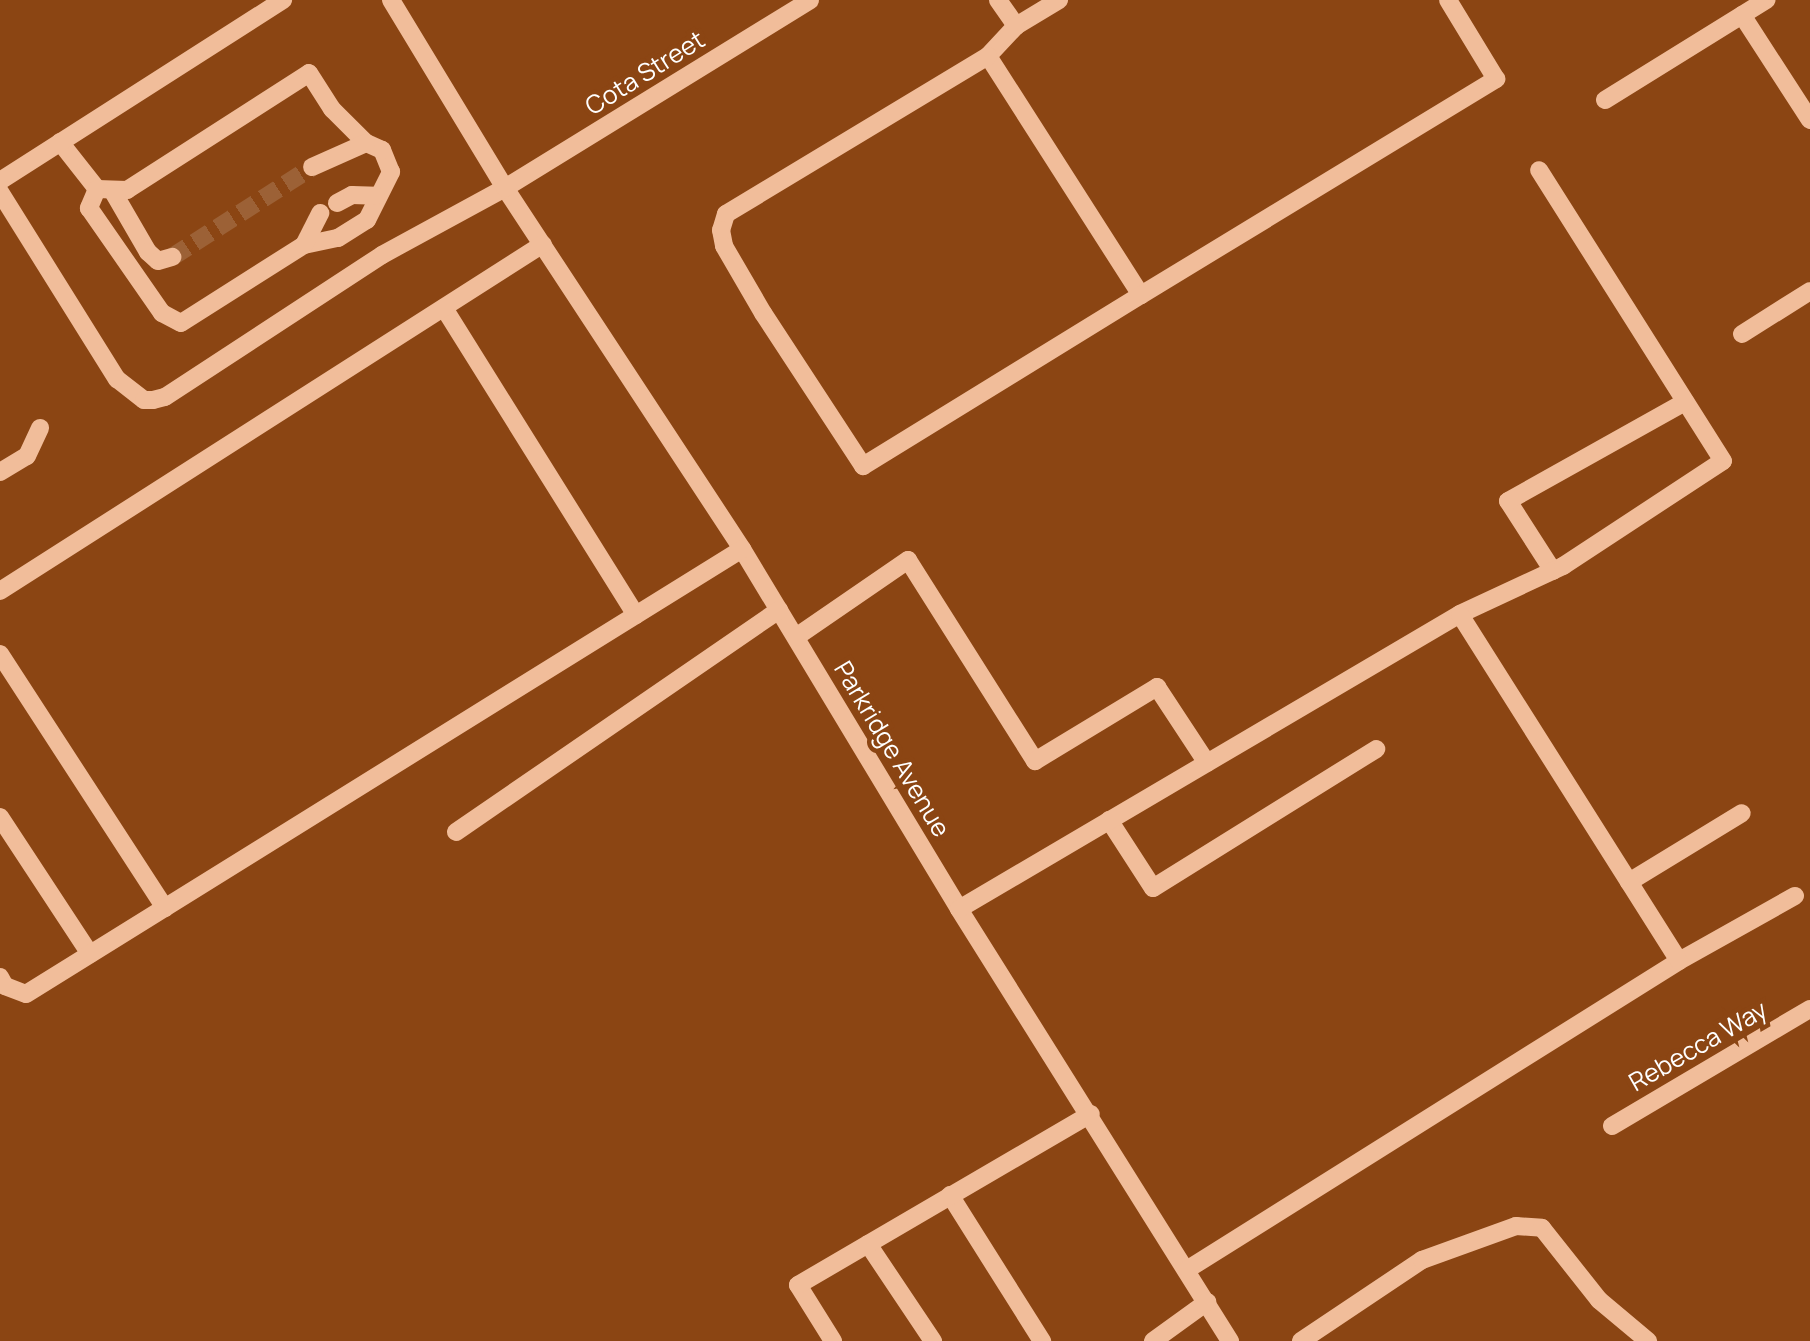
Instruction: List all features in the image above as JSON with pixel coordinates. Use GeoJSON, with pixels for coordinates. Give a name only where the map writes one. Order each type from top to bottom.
{"type":"FeatureCollection","features":[{"type":"Feature","properties":{"kind":"street"},"geometry":{"type":"LineString","coordinates":[[0,180],[283,0]]}},
{"type":"Feature","properties":{"kind":"street","name":"Parkridge Avenue"},"geometry":{"type":"LineString","coordinates":[[391,0],[505,188],[742,549],[959,909],[1230,1341]]}},
{"type":"Feature","properties":{"kind":"street","name":"Cota Street"},"geometry":{"type":"LineString","coordinates":[[0,192],[117,379],[144,400],[153,400],[165,397],[382,255],[505,188],[810,0]]}},
{"type":"Feature","properties":{"kind":"street"},"geometry":{"type":"LineString","coordinates":[[998,0],[1016,26]]}},
{"type":"Feature","properties":{"kind":"street"},"geometry":{"type":"LineString","coordinates":[[1059,0],[1016,26],[988,56],[726,214],[721,230],[724,246],[863,466],[1496,79],[1448,0]]}},
{"type":"Feature","properties":{"kind":"street"},"geometry":{"type":"LineString","coordinates":[[1604,100],[1766,0]]}},
{"type":"Feature","properties":{"kind":"street"},"geometry":{"type":"LineString","coordinates":[[1742,15],[1810,120]]}},
{"type":"Feature","properties":{"kind":"street"},"geometry":{"type":"LineString","coordinates":[[988,56],[1141,295]]}},
{"type":"Feature","properties":{"kind":"street"},"geometry":{"type":"LineString","coordinates":[[309,73],[332,109],[366,143],[382,150],[391,172],[367,220],[338,238],[304,245],[182,323],[168,320],[90,208],[104,190],[127,190],[309,73]]}},
{"type":"Feature","properties":{"kind":"street"},"geometry":{"type":"LineString","coordinates":[[60,142],[104,190],[148,252],[158,261],[172,257]]}},
{"type":"Feature","properties":{"kind":"street"},"geometry":{"type":"LineString","coordinates":[[312,167],[340,151],[366,143]]}},
{"type":"Feature","properties":{"kind":"street"},"geometry":{"type":"LineString","coordinates":[[959,909],[1460,614],[1553,571],[1722,461],[1539,170]]}},
{"type":"Feature","properties":{"kind":"street"},"geometry":{"type":"LineString","coordinates":[[304,245],[328,208],[352,194],[376,196]]}},
{"type":"Feature","properties":{"kind":"street"},"geometry":{"type":"LineString","coordinates":[[0,591],[542,244]]}},
{"type":"Feature","properties":{"kind":"street"},"geometry":{"type":"LineString","coordinates":[[1742,334],[1810,291]]}},
{"type":"Feature","properties":{"kind":"street"},"geometry":{"type":"LineString","coordinates":[[444,308],[636,615]]}},
{"type":"Feature","properties":{"kind":"street"},"geometry":{"type":"LineString","coordinates":[[1553,571],[1508,501],[1685,402]]}},
{"type":"Feature","properties":{"kind":"street"},"geometry":{"type":"LineString","coordinates":[[0,472],[26,456],[40,428]]}},
{"type":"Feature","properties":{"kind":"street"},"geometry":{"type":"LineString","coordinates":[[0,977],[5,986],[26,994],[742,549]]}},
{"type":"Feature","properties":{"kind":"street"},"geometry":{"type":"LineString","coordinates":[[796,637],[908,560],[1036,761],[1157,687],[1208,762]]}},
{"type":"Feature","properties":{"kind":"street"},"geometry":{"type":"LineString","coordinates":[[456,832],[780,610]]}},
{"type":"Feature","properties":{"kind":"street"},"geometry":{"type":"LineString","coordinates":[[1460,614],[1680,961]]}},
{"type":"Feature","properties":{"kind":"street"},"geometry":{"type":"LineString","coordinates":[[0,654],[166,908]]}},
{"type":"Feature","properties":{"kind":"street"},"geometry":{"type":"LineString","coordinates":[[1109,820],[1153,888],[1376,749]]}},
{"type":"Feature","properties":{"kind":"street"},"geometry":{"type":"LineString","coordinates":[[1630,882],[1742,813]]}},
{"type":"Feature","properties":{"kind":"street"},"geometry":{"type":"LineString","coordinates":[[0,817],[90,954]]}},
{"type":"Feature","properties":{"kind":"street"},"geometry":{"type":"LineString","coordinates":[[1188,1270],[1680,961],[1795,896]]}},
{"type":"Feature","properties":{"kind":"street","name":"Rebecca Way"},"geometry":{"type":"LineString","coordinates":[[1612,1126],[1810,1009]]}},
{"type":"Feature","properties":{"kind":"street"},"geometry":{"type":"LineString","coordinates":[[833,1341],[798,1284],[1091,1114]]}},
{"type":"Feature","properties":{"kind":"street"},"geometry":{"type":"LineString","coordinates":[[950,1195],[1042,1341]]}},
{"type":"Feature","properties":{"kind":"street"},"geometry":{"type":"LineString","coordinates":[[1301,1341],[1422,1260],[1516,1226],[1542,1228],[1599,1300],[1648,1341]]}},
{"type":"Feature","properties":{"kind":"street"},"geometry":{"type":"LineString","coordinates":[[868,1244],[933,1341]]}},
{"type":"Feature","properties":{"kind":"street"},"geometry":{"type":"LineString","coordinates":[[1153,1341],[1207,1302]]}},
{"type":"Feature","properties":{"kind":"tunnel"},"geometry":{"type":"LineString","coordinates":[[172,257],[312,167]]}}]}
